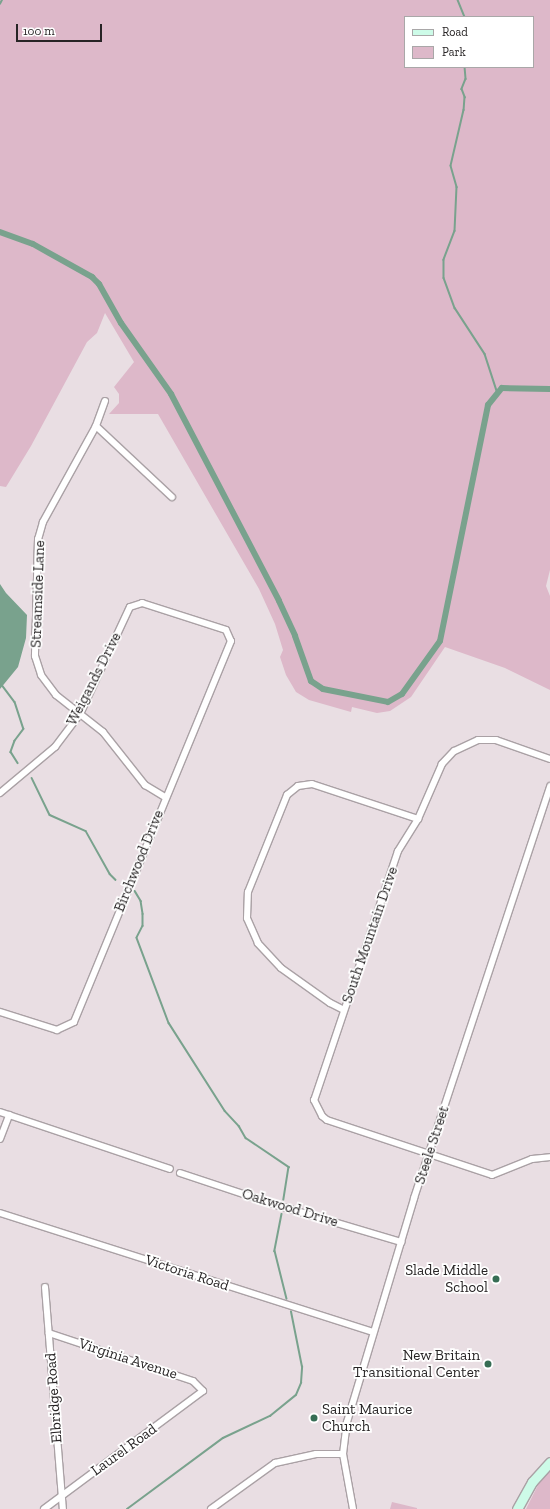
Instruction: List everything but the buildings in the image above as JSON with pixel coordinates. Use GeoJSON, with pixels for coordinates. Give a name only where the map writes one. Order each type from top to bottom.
{"type":"FeatureCollection","features":[{"type":"Feature","properties":{"kind":"street","name":"Streamside Lane"},"geometry":{"type":"LineString","coordinates":[[105,401],[96,426],[43,522],[38,539],[34,623],[37,664],[56,695],[103,732],[145,785],[165,797]]}},
{"type":"Feature","properties":{"kind":"street"},"geometry":{"type":"LineString","coordinates":[[96,426],[172,498]]}},
{"type":"Feature","properties":{"kind":"street","name":"Weigands Drive"},"geometry":{"type":"LineString","coordinates":[[0,794],[55,747],[80,714],[130,607],[142,603],[226,630]]}},
{"type":"Feature","properties":{"kind":"street","name":"Birchwood Drive"},"geometry":{"type":"LineString","coordinates":[[0,1012],[57,1030],[74,1022],[165,797],[231,640],[226,630]]}},
{"type":"Feature","properties":{"kind":"street","name":"South Mountain Drive"},"geometry":{"type":"LineString","coordinates":[[550,759],[496,740],[478,740],[465,744],[442,764],[418,819],[398,851],[314,1100],[322,1116],[327,1120],[492,1175],[532,1159],[550,1157]]}},
{"type":"Feature","properties":{"kind":"street"},"geometry":{"type":"LineString","coordinates":[[344,1010],[330,1003],[281,968],[258,943],[247,918],[248,892],[287,795],[298,786],[312,784],[418,819]]}},
{"type":"Feature","properties":{"kind":"street","name":"Steele Street"},"geometry":{"type":"LineString","coordinates":[[353,1509],[343,1454],[346,1422],[429,1154],[550,786]]}},
{"type":"Feature","properties":{"kind":"street"},"geometry":{"type":"LineString","coordinates":[[0,1112],[170,1169]]}},
{"type":"Feature","properties":{"kind":"street"},"geometry":{"type":"LineString","coordinates":[[0,1139],[9,1115]]}},
{"type":"Feature","properties":{"kind":"street","name":"Oakwood Drive"},"geometry":{"type":"LineString","coordinates":[[180,1173],[273,1204],[401,1242]]}},
{"type":"Feature","properties":{"kind":"street","name":"Victoria Road"},"geometry":{"type":"LineString","coordinates":[[0,1212],[373,1332]]}},
{"type":"Feature","properties":{"kind":"street","name":"Elbridge Road"},"geometry":{"type":"LineString","coordinates":[[44,1287],[63,1509]]}},
{"type":"Feature","properties":{"kind":"street","name":"Virginia Avenue"},"geometry":{"type":"LineString","coordinates":[[49,1333],[194,1381],[204,1391]]}},
{"type":"Feature","properties":{"kind":"street","name":"Laurel Road"},"geometry":{"type":"LineString","coordinates":[[44,1509],[204,1391]]}},
{"type":"Feature","properties":{"kind":"street"},"geometry":{"type":"LineString","coordinates":[[211,1509],[275,1463],[316,1454],[343,1454]]}},
{"type":"Feature","properties":{"kind":"street"},"geometry":{"type":"LineString","coordinates":[[517,1509],[532,1482],[550,1462]]}},
{"type":"Feature","properties":{"kind":"green space"},"geometry":{"type":"Polygon","coordinates":[[[0,0],[550,0],[550,570],[546,586],[550,596],[550,690],[505,668],[445,647],[411,697],[390,711],[377,713],[352,707],[351,712],[309,700],[296,692],[286,675],[280,657],[283,650],[275,624],[259,589],[158,414],[109,414],[119,403],[119,394],[114,387],[134,362],[105,313],[97,333],[87,342],[31,446],[6,487],[0,486],[0,0]]]}},
{"type":"Feature","properties":{"kind":"green space"},"geometry":{"type":"Polygon","coordinates":[[[550,1471],[550,1509],[526,1509],[542,1477],[550,1471]]]}},
{"type":"Feature","properties":{"kind":"green space"},"geometry":{"type":"Polygon","coordinates":[[[392,1502],[417,1508],[417,1509],[390,1509],[392,1502]]]}},
{"type":"Feature","properties":{"kind":"shaded area"},"geometry":{"type":"Polygon","coordinates":[[[0,584],[6,593],[27,615],[26,638],[18,667],[0,689],[0,584]]]}},
{"type":"Feature","properties":{"kind":"waterway"},"geometry":{"type":"LineString","coordinates":[[0,4],[2,0]]}},
{"type":"Feature","properties":{"kind":"waterway"},"geometry":{"type":"LineString","coordinates":[[458,0],[465,16]]}},
{"type":"Feature","properties":{"kind":"waterway"},"geometry":{"type":"LineString","coordinates":[[465,68],[466,79],[462,89],[465,97],[464,110],[451,166],[457,187],[455,231],[444,260],[444,278],[455,308],[485,354],[497,392]]}},
{"type":"Feature","properties":{"kind":"waterway"},"geometry":{"type":"LineString","coordinates":[[0,232],[33,244],[92,277],[99,284],[121,323],[171,394],[279,601],[295,636],[311,681],[323,689],[388,702],[402,694],[440,641],[488,405],[502,388],[550,389]]}},
{"type":"Feature","properties":{"kind":"waterway"},"geometry":{"type":"LineString","coordinates":[[2,685],[15,702],[24,729],[15,741],[11,752],[18,763]]}},
{"type":"Feature","properties":{"kind":"waterway"},"geometry":{"type":"LineString","coordinates":[[32,778],[50,815],[86,831],[110,874],[116,880]]}},
{"type":"Feature","properties":{"kind":"waterway"},"geometry":{"type":"LineString","coordinates":[[135,891],[141,901],[143,914],[143,926],[137,938],[169,1023],[225,1111],[239,1126],[246,1138],[289,1167],[284,1200]]}},
{"type":"Feature","properties":{"kind":"waterway"},"geometry":{"type":"LineString","coordinates":[[282,1214],[275,1251],[287,1299]]}},
{"type":"Feature","properties":{"kind":"waterway"},"geometry":{"type":"LineString","coordinates":[[127,1509],[223,1438],[270,1416],[296,1395],[301,1383],[302,1367],[291,1312]]}},
{"type":"Feature","properties":{"kind":"place","name":"Slade Middle School"},"geometry":{"type":"Point","coordinates":[496,1279]}},
{"type":"Feature","properties":{"kind":"place","name":"New Britain Transitional Center"},"geometry":{"type":"Point","coordinates":[488,1364]}},
{"type":"Feature","properties":{"kind":"place","name":"Saint Maurice Church"},"geometry":{"type":"Point","coordinates":[314,1418]}}]}
